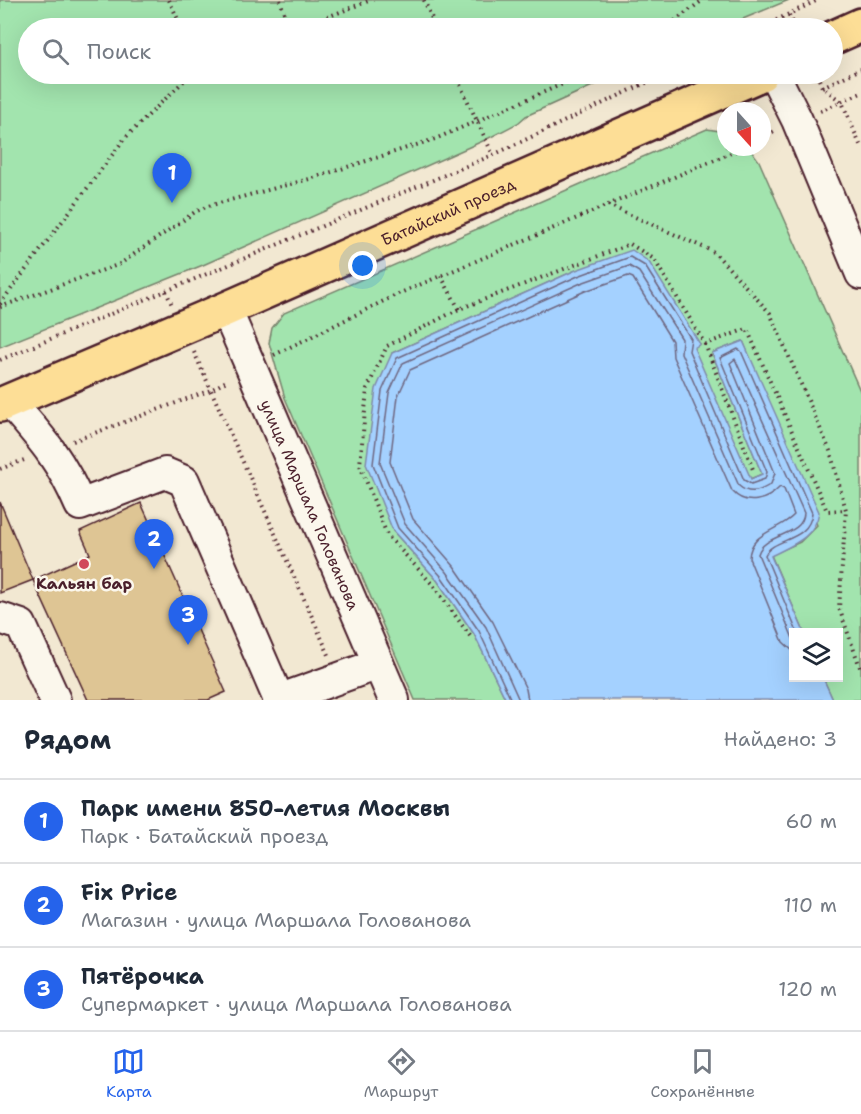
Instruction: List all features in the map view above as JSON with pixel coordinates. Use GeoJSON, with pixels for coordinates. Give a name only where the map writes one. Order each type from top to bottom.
{"type":"FeatureCollection","features":[{"type":"Feature","properties":{"kind":"main road"},"geometry":{"type":"LineString","coordinates":[[843,33],[861,25]]}},
{"type":"Feature","properties":{"kind":"main road","name":"Батайский проезд"},"geometry":{"type":"LineString","coordinates":[[4,403],[226,309],[738,84]]}},
{"type":"Feature","properties":{"kind":"street"},"geometry":{"type":"LineString","coordinates":[[779,84],[797,120],[861,274]]}},
{"type":"Feature","properties":{"kind":"street","name":"улица Маршала Голованова"},"geometry":{"type":"LineString","coordinates":[[226,309],[394,700]]}},
{"type":"Feature","properties":{"kind":"street"},"geometry":{"type":"LineString","coordinates":[[4,403],[52,449],[80,505],[165,472],[184,481],[278,700],[378,664]]}},
{"type":"Feature","properties":{"kind":"street"},"geometry":{"type":"LineString","coordinates":[[0,618],[21,625],[55,700]]}},
{"type":"Feature","properties":{"kind":"path"},"geometry":{"type":"LineString","coordinates":[[169,0],[177,18]]}},
{"type":"Feature","properties":{"kind":"path"},"geometry":{"type":"LineString","coordinates":[[280,0],[286,18]]}},
{"type":"Feature","properties":{"kind":"path"},"geometry":{"type":"LineString","coordinates":[[325,18],[371,0]]}},
{"type":"Feature","properties":{"kind":"path"},"geometry":{"type":"LineString","coordinates":[[424,0],[432,18]]}},
{"type":"Feature","properties":{"kind":"path"},"geometry":{"type":"LineString","coordinates":[[679,18],[703,0]]}},
{"type":"Feature","properties":{"kind":"path"},"geometry":{"type":"LineString","coordinates":[[782,18],[818,0]]}},
{"type":"Feature","properties":{"kind":"path"},"geometry":{"type":"LineString","coordinates":[[843,77],[861,69]]}},
{"type":"Feature","properties":{"kind":"path"},"geometry":{"type":"LineString","coordinates":[[0,305],[125,138],[181,84]]}},
{"type":"Feature","properties":{"kind":"path"},"geometry":{"type":"LineString","coordinates":[[459,84],[493,155]]}},
{"type":"Feature","properties":{"kind":"path"},"geometry":{"type":"LineString","coordinates":[[0,305],[120,264],[195,212],[208,206],[399,151],[476,122],[563,84]]}},
{"type":"Feature","properties":{"kind":"path"},"geometry":{"type":"LineString","coordinates":[[1,358],[493,155],[644,84]]}},
{"type":"Feature","properties":{"kind":"path"},"geometry":{"type":"LineString","coordinates":[[821,84],[842,102],[861,147]]}},
{"type":"Feature","properties":{"kind":"path"},"geometry":{"type":"LineString","coordinates":[[822,87],[828,84]]}},
{"type":"Feature","properties":{"kind":"path"},"geometry":{"type":"LineString","coordinates":[[0,469],[211,390],[250,366],[441,276],[724,156]]}},
{"type":"Feature","properties":{"kind":"path"},"geometry":{"type":"LineString","coordinates":[[608,205],[714,252],[770,313],[830,451],[846,510],[839,608],[861,670]]}},
{"type":"Feature","properties":{"kind":"path"},"geometry":{"type":"LineString","coordinates":[[470,636],[433,585],[387,535],[360,465],[367,389],[387,346],[459,309],[630,244],[654,259],[705,344],[754,472]]}},
{"type":"Feature","properties":{"kind":"path"},"geometry":{"type":"LineString","coordinates":[[441,276],[459,309]]}},
{"type":"Feature","properties":{"kind":"path"},"geometry":{"type":"LineString","coordinates":[[182,327],[339,678]]}},
{"type":"Feature","properties":{"kind":"path"},"geometry":{"type":"LineString","coordinates":[[705,344],[747,329],[827,511],[846,510]]}},
{"type":"Feature","properties":{"kind":"green space"},"geometry":{"type":"Polygon","coordinates":[[[0,0],[789,0],[745,18],[18,18],[18,84],[597,84],[526,116],[518,123],[485,140],[203,265],[0,347],[0,0]]]}},
{"type":"Feature","properties":{"kind":"green space"},"geometry":{"type":"Polygon","coordinates":[[[707,129],[717,131],[717,156],[755,156],[861,393],[861,700],[833,700],[825,682],[843,682],[843,628],[802,628],[771,555],[800,542],[817,525],[743,341],[712,353],[762,474],[750,479],[693,347],[700,344],[576,270],[392,353],[393,531],[437,580],[474,634],[506,700],[415,700],[285,398],[269,343],[272,328],[284,313],[707,129]]]}},
{"type":"Feature","properties":{"kind":"water"},"geometry":{"type":"Polygon","coordinates":[[[632,250],[649,262],[700,344],[694,348],[751,479],[762,474],[712,353],[743,341],[819,512],[817,521],[808,534],[771,556],[802,628],[789,628],[789,682],[825,682],[833,700],[506,700],[474,634],[437,580],[393,531],[366,464],[376,389],[392,353],[576,270],[632,250]]]}},
{"type":"Feature","properties":{"kind":"building"},"geometry":{"type":"Polygon","coordinates":[[[0,502],[33,580],[0,593],[0,502]]]}},
{"type":"Feature","properties":{"kind":"building"},"geometry":{"type":"Polygon","coordinates":[[[141,503],[226,692],[208,700],[88,700],[33,580],[90,554],[80,531],[141,503]]]}},
{"type":"Feature","properties":{"kind":"place","name":"Парк имени 850-летия Москвы"},"geometry":{"type":"Point","coordinates":[172,203]}},
{"type":"Feature","properties":{"kind":"place","name":"Кальян бар"},"geometry":{"type":"Point","coordinates":[84,564]}},
{"type":"Feature","properties":{"kind":"place","name":"Fix Price"},"geometry":{"type":"Point","coordinates":[154,569]}},
{"type":"Feature","properties":{"kind":"place","name":"Пятёрочка"},"geometry":{"type":"Point","coordinates":[188,645]}}]}
